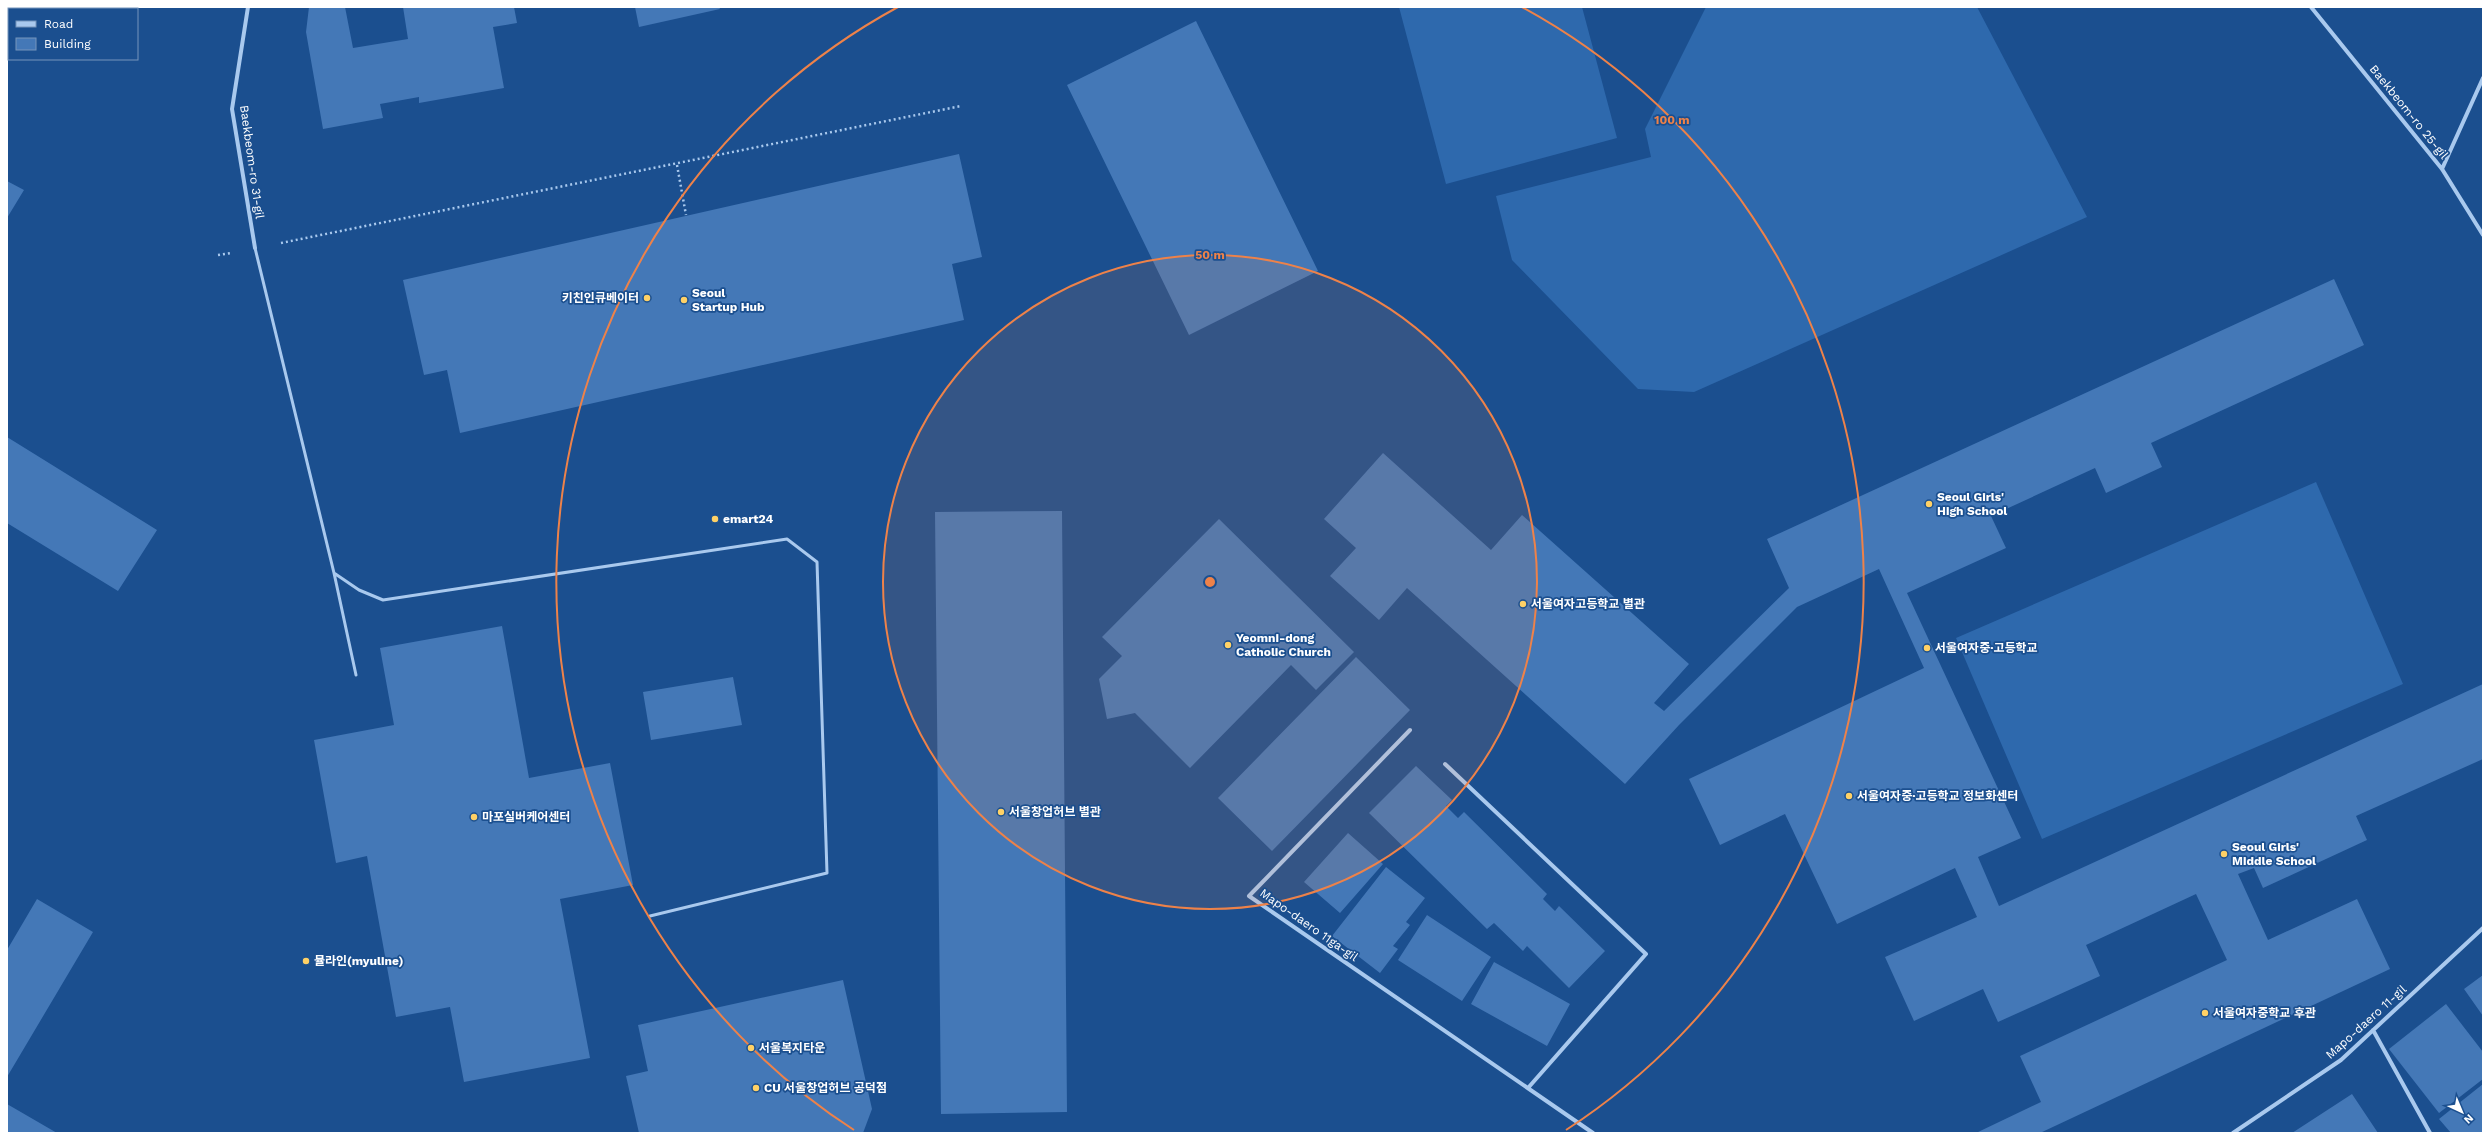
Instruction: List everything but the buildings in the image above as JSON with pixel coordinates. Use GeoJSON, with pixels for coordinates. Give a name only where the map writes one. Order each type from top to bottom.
{"type":"FeatureCollection","features":[{"type":"Feature","properties":{"kind":"street","name":"Baekbeom-ro 31-gil"},"geometry":{"type":"LineString","coordinates":[[248,7],[232,109],[255,248]]}},
{"type":"Feature","properties":{"kind":"street","name":"Baekbeom-ro 25-gil"},"geometry":{"type":"LineString","coordinates":[[2311,7],[2442,169],[2483,235]]}},
{"type":"Feature","properties":{"kind":"street"},"geometry":{"type":"LineString","coordinates":[[2442,169],[2483,78]]}},
{"type":"Feature","properties":{"kind":"street","name":"Mapo-daero 11ga-gil"},"geometry":{"type":"LineString","coordinates":[[1410,730],[1249,896],[1593,1133]]}},
{"type":"Feature","properties":{"kind":"street"},"geometry":{"type":"LineString","coordinates":[[1445,764],[1646,954],[1528,1088]]}},
{"type":"Feature","properties":{"kind":"street","name":"Mapo-daero 11-gil"},"geometry":{"type":"LineString","coordinates":[[2233,1133],[2341,1060],[2483,928]]}},
{"type":"Feature","properties":{"kind":"street"},"geometry":{"type":"LineString","coordinates":[[2373,1030],[2430,1133]]}},
{"type":"Feature","properties":{"kind":"lane"},"geometry":{"type":"LineString","coordinates":[[255,248],[334,573],[356,675]]}},
{"type":"Feature","properties":{"kind":"lane"},"geometry":{"type":"LineString","coordinates":[[334,573],[359,590],[383,600],[787,539],[817,562],[827,873],[650,916]]}},
{"type":"Feature","properties":{"kind":"path"},"geometry":{"type":"LineString","coordinates":[[218,255],[961,106]]}},
{"type":"Feature","properties":{"kind":"path"},"geometry":{"type":"LineString","coordinates":[[677,164],[686,215]]}},
{"type":"Feature","properties":{"kind":"shaded area"},"geometry":{"type":"Polygon","coordinates":[[[1399,7],[1582,7],[1617,138],[1446,184],[1399,7]]]}},
{"type":"Feature","properties":{"kind":"shaded area"},"geometry":{"type":"Polygon","coordinates":[[[1706,7],[1977,7],[2087,217],[1694,392],[1638,389],[1512,260],[1496,196],[1651,157],[1645,129],[1706,7]]]}},
{"type":"Feature","properties":{"kind":"shaded area"},"geometry":{"type":"Polygon","coordinates":[[[2316,482],[2403,684],[2042,839],[1956,638],[2316,482]]]}},
{"type":"Feature","properties":{"kind":"place","name":"키친인큐베이터"},"geometry":{"type":"Point","coordinates":[647,298]}},
{"type":"Feature","properties":{"kind":"place","name":"Seoul Startup Hub"},"geometry":{"type":"Point","coordinates":[684,300]}},
{"type":"Feature","properties":{"kind":"place","name":"Seoul Girls' High School"},"geometry":{"type":"Point","coordinates":[1929,504]}},
{"type":"Feature","properties":{"kind":"place","name":"emart24"},"geometry":{"type":"Point","coordinates":[715,519]}},
{"type":"Feature","properties":{"kind":"place","name":"서울여자고등학교 별관"},"geometry":{"type":"Point","coordinates":[1523,604]}},
{"type":"Feature","properties":{"kind":"place","name":"Yeomni-dong Catholic Church"},"geometry":{"type":"Point","coordinates":[1228,645]}},
{"type":"Feature","properties":{"kind":"place","name":"서울여자중·고등학교"},"geometry":{"type":"Point","coordinates":[1927,648]}},
{"type":"Feature","properties":{"kind":"place","name":"서울여자중·고등학교 정보화센터"},"geometry":{"type":"Point","coordinates":[1849,796]}},
{"type":"Feature","properties":{"kind":"place","name":"서울창업허브 별관"},"geometry":{"type":"Point","coordinates":[1001,812]}},
{"type":"Feature","properties":{"kind":"place","name":"마포실버케어센터"},"geometry":{"type":"Point","coordinates":[474,817]}},
{"type":"Feature","properties":{"kind":"place","name":"Seoul Girls' Middle School"},"geometry":{"type":"Point","coordinates":[2224,854]}},
{"type":"Feature","properties":{"kind":"place","name":"뮬라인(myuline)"},"geometry":{"type":"Point","coordinates":[306,961]}},
{"type":"Feature","properties":{"kind":"place","name":"서울여자중학교 후관"},"geometry":{"type":"Point","coordinates":[2205,1013]}},
{"type":"Feature","properties":{"kind":"place","name":"서울복지타운"},"geometry":{"type":"Point","coordinates":[751,1048]}},
{"type":"Feature","properties":{"kind":"place","name":"CU 서울창업허브 공덕점"},"geometry":{"type":"Point","coordinates":[756,1088]}}]}
